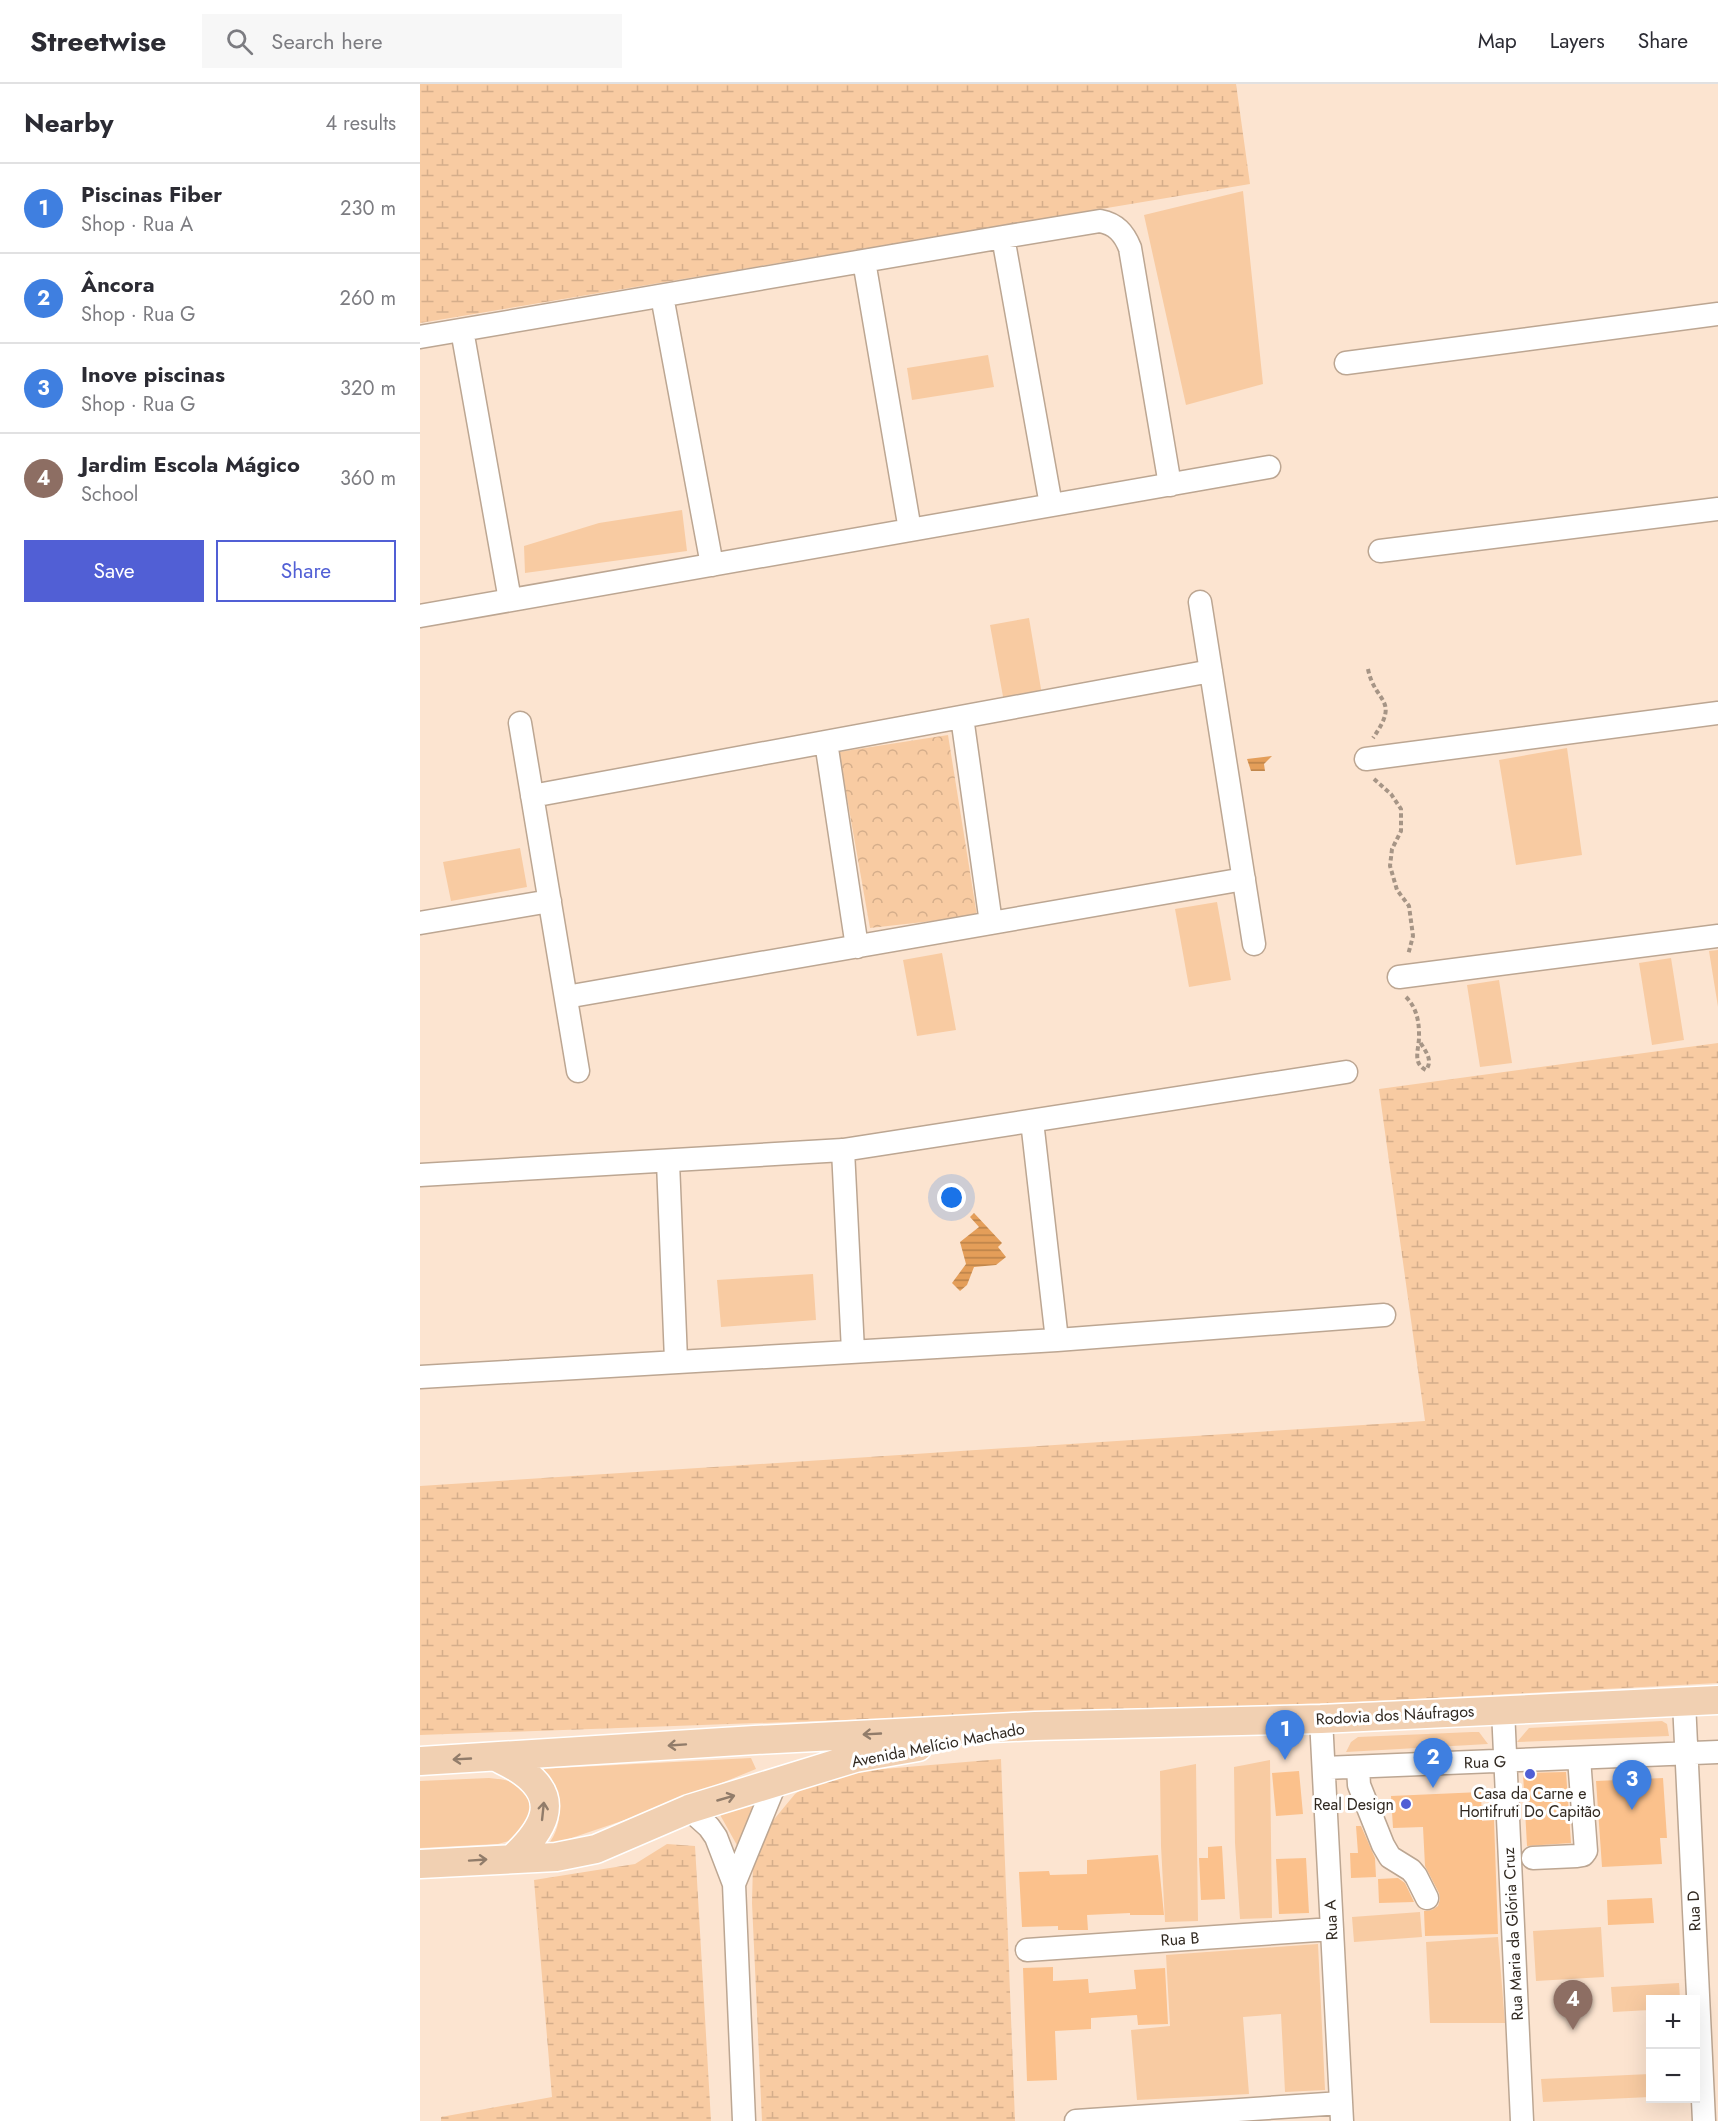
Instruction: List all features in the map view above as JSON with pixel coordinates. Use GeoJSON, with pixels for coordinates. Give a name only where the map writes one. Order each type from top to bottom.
{"type":"FeatureCollection","features":[{"type":"Feature","properties":{"kind":"main road","name":"Rodovia dos Náufragos"},"geometry":{"type":"LineString","coordinates":[[1035,1726],[1321,1719],[1718,1700]]}},
{"type":"Feature","properties":{"kind":"main road","name":"Avenida Melício Machado"},"geometry":{"type":"LineString","coordinates":[[420,1761],[498,1758],[755,1740],[1035,1726]]}},
{"type":"Feature","properties":{"kind":"main road","name":"Avenida Melício Machado"},"geometry":{"type":"LineString","coordinates":[[420,1864],[556,1857],[596,1848],[689,1809],[855,1758],[1035,1726]]}},
{"type":"Feature","properties":{"kind":"main road"},"geometry":{"type":"LineString","coordinates":[[755,1740],[766,1747],[774,1760],[777,1769],[774,1784]]}},
{"type":"Feature","properties":{"kind":"main road"},"geometry":{"type":"LineString","coordinates":[[498,1758],[533,1780],[540,1789],[544,1801],[544,1815],[537,1833],[513,1858]]}},
{"type":"Feature","properties":{"kind":"street"},"geometry":{"type":"LineString","coordinates":[[420,337],[1100,221],[1108,223],[1125,234],[1130,248],[1170,485]]}},
{"type":"Feature","properties":{"kind":"street"},"geometry":{"type":"LineString","coordinates":[[1003,237],[1051,505]]}},
{"type":"Feature","properties":{"kind":"street"},"geometry":{"type":"LineString","coordinates":[[864,261],[910,530]]}},
{"type":"Feature","properties":{"kind":"street"},"geometry":{"type":"LineString","coordinates":[[662,296],[712,565]]}},
{"type":"Feature","properties":{"kind":"street"},"geometry":{"type":"LineString","coordinates":[[1346,363],[1718,314]]}},
{"type":"Feature","properties":{"kind":"street"},"geometry":{"type":"LineString","coordinates":[[462,330],[510,600]]}},
{"type":"Feature","properties":{"kind":"street"},"geometry":{"type":"LineString","coordinates":[[420,616],[1269,467]]}},
{"type":"Feature","properties":{"kind":"street"},"geometry":{"type":"LineString","coordinates":[[1380,551],[1718,509]]}},
{"type":"Feature","properties":{"kind":"street"},"geometry":{"type":"LineString","coordinates":[[1200,602],[1254,944]]}},
{"type":"Feature","properties":{"kind":"street"},"geometry":{"type":"LineString","coordinates":[[532,796],[1211,671]]}},
{"type":"Feature","properties":{"kind":"street"},"geometry":{"type":"LineString","coordinates":[[1366,759],[1718,713]]}},
{"type":"Feature","properties":{"kind":"street"},"geometry":{"type":"LineString","coordinates":[[962,717],[991,923]]}},
{"type":"Feature","properties":{"kind":"street"},"geometry":{"type":"LineString","coordinates":[[520,723],[578,1071]]}},
{"type":"Feature","properties":{"kind":"street"},"geometry":{"type":"LineString","coordinates":[[826,742],[856,947]]}},
{"type":"Feature","properties":{"kind":"street"},"geometry":{"type":"LineString","coordinates":[[566,997],[1244,879]]}},
{"type":"Feature","properties":{"kind":"street"},"geometry":{"type":"LineString","coordinates":[[420,923],[550,901]]}},
{"type":"Feature","properties":{"kind":"street"},"geometry":{"type":"LineString","coordinates":[[1399,977],[1718,936]]}},
{"type":"Feature","properties":{"kind":"street"},"geometry":{"type":"LineString","coordinates":[[420,1175],[843,1150],[1346,1072]]}},
{"type":"Feature","properties":{"kind":"street"},"geometry":{"type":"LineString","coordinates":[[1032,1121],[1057,1340]]}},
{"type":"Feature","properties":{"kind":"street"},"geometry":{"type":"LineString","coordinates":[[843,1150],[854,1351]]}},
{"type":"Feature","properties":{"kind":"street"},"geometry":{"type":"LineString","coordinates":[[668,1162],[676,1360]]}},
{"type":"Feature","properties":{"kind":"street"},"geometry":{"type":"LineString","coordinates":[[420,1377],[676,1360],[1057,1340],[1384,1315]]}},
{"type":"Feature","properties":{"kind":"street","name":"Rua D"},"geometry":{"type":"LineString","coordinates":[[1684,1702],[1710,2065],[1704,2121]]}},
{"type":"Feature","properties":{"kind":"street","name":"Rua Maria da Glória Cruz"},"geometry":{"type":"LineString","coordinates":[[1503,1710],[1522,2121]]}},
{"type":"Feature","properties":{"kind":"street","name":"Rua A"},"geometry":{"type":"LineString","coordinates":[[1321,1719],[1341,2112]]}},
{"type":"Feature","properties":{"kind":"street","name":"Rua G"},"geometry":{"type":"LineString","coordinates":[[1324,1768],[1718,1752]]}},
{"type":"Feature","properties":{"kind":"street"},"geometry":{"type":"LineString","coordinates":[[1533,1858],[1577,1856],[1583,1855],[1586,1851],[1579,1758]]}},
{"type":"Feature","properties":{"kind":"street"},"geometry":{"type":"LineString","coordinates":[[1358,1767],[1359,1785],[1383,1845],[1390,1857],[1416,1875],[1427,1898]]}},
{"type":"Feature","properties":{"kind":"street"},"geometry":{"type":"LineString","coordinates":[[734,1884],[774,1784]]}},
{"type":"Feature","properties":{"kind":"street"},"geometry":{"type":"LineString","coordinates":[[689,1809],[709,1827],[716,1837],[734,1884],[744,2121]]}},
{"type":"Feature","properties":{"kind":"street","name":"Rua B"},"geometry":{"type":"LineString","coordinates":[[1027,1950],[1332,1929]]}},
{"type":"Feature","properties":{"kind":"street"},"geometry":{"type":"LineString","coordinates":[[1076,2121],[1341,2112]]}},
{"type":"Feature","properties":{"kind":"path"},"geometry":{"type":"LineString","coordinates":[[1368,669],[1370,681],[1384,700],[1386,718],[1365,746],[1367,769],[1376,781],[1391,794],[1401,809],[1401,831],[1392,849],[1390,866],[1400,896],[1409,906],[1413,936],[1407,957],[1398,961],[1399,977],[1401,991],[1414,1005],[1418,1023],[1418,1059],[1420,1066],[1426,1070],[1430,1065],[1430,1060],[1419,1040]]}},
{"type":"Feature","properties":{"kind":"green space"},"geometry":{"type":"Polygon","coordinates":[[[420,84],[1236,84],[1250,184],[420,323],[420,84]]]}},
{"type":"Feature","properties":{"kind":"green space"},"geometry":{"type":"Polygon","coordinates":[[[1243,191],[1263,384],[1186,405],[1144,215],[1243,191]]]}},
{"type":"Feature","properties":{"kind":"green space"},"geometry":{"type":"Polygon","coordinates":[[[988,355],[994,387],[912,400],[907,368],[988,355]]]}},
{"type":"Feature","properties":{"kind":"green space"},"geometry":{"type":"Polygon","coordinates":[[[682,510],[687,551],[525,573],[524,546],[599,523],[682,510]]]}},
{"type":"Feature","properties":{"kind":"green space"},"geometry":{"type":"Polygon","coordinates":[[[1029,618],[1042,695],[1004,702],[990,625],[1029,618]]]}},
{"type":"Feature","properties":{"kind":"green space"},"geometry":{"type":"Polygon","coordinates":[[[948,735],[977,916],[870,928],[839,752],[948,735]]]}},
{"type":"Feature","properties":{"kind":"green space"},"geometry":{"type":"Polygon","coordinates":[[[1567,748],[1582,855],[1516,865],[1499,760],[1567,748]]]}},
{"type":"Feature","properties":{"kind":"green space"},"geometry":{"type":"Polygon","coordinates":[[[520,848],[527,887],[451,901],[443,862],[520,848]]]}},
{"type":"Feature","properties":{"kind":"green space"},"geometry":{"type":"Polygon","coordinates":[[[1217,902],[1231,980],[1189,987],[1175,909],[1217,902]]]}},
{"type":"Feature","properties":{"kind":"green space"},"geometry":{"type":"Polygon","coordinates":[[[1718,950],[1718,1007],[1709,951],[1718,950]]]}},
{"type":"Feature","properties":{"kind":"green space"},"geometry":{"type":"Polygon","coordinates":[[[942,953],[956,1030],[917,1036],[903,960],[942,953]]]}},
{"type":"Feature","properties":{"kind":"green space"},"geometry":{"type":"Polygon","coordinates":[[[1671,958],[1684,1040],[1652,1045],[1639,963],[1671,958]]]}},
{"type":"Feature","properties":{"kind":"green space"},"geometry":{"type":"Polygon","coordinates":[[[1499,980],[1512,1063],[1480,1067],[1467,985],[1499,980]]]}},
{"type":"Feature","properties":{"kind":"green space"},"geometry":{"type":"Polygon","coordinates":[[[1718,1043],[1718,1683],[1356,1702],[420,1735],[420,1486],[1425,1421],[1379,1089],[1718,1043]]]}},
{"type":"Feature","properties":{"kind":"green space"},"geometry":{"type":"Polygon","coordinates":[[[813,1274],[816,1320],[721,1327],[717,1280],[813,1274]]]}},
{"type":"Feature","properties":{"kind":"green space"},"geometry":{"type":"Polygon","coordinates":[[[1662,1721],[1667,1724],[1669,1736],[1517,1742],[1529,1728],[1662,1721]]]}},
{"type":"Feature","properties":{"kind":"green space"},"geometry":{"type":"Polygon","coordinates":[[[1479,1732],[1488,1744],[1346,1752],[1351,1742],[1358,1737],[1479,1732]]]}},
{"type":"Feature","properties":{"kind":"green space"},"geometry":{"type":"Polygon","coordinates":[[[751,1758],[756,1769],[660,1808],[545,1847],[555,1833],[559,1821],[559,1809],[554,1794],[539,1769],[751,1758]]]}},
{"type":"Feature","properties":{"kind":"green space"},"geometry":{"type":"Polygon","coordinates":[[[1001,1759],[1015,2121],[762,2121],[752,1903],[753,1863],[771,1823],[795,1794],[808,1785],[860,1771],[1001,1759]]]}},
{"type":"Feature","properties":{"kind":"green space"},"geometry":{"type":"Polygon","coordinates":[[[1270,1760],[1272,1918],[1240,1919],[1235,1843],[1234,1767],[1270,1760]]]}},
{"type":"Feature","properties":{"kind":"green space"},"geometry":{"type":"Polygon","coordinates":[[[1196,1764],[1198,1921],[1165,1922],[1160,1771],[1196,1764]]]}},
{"type":"Feature","properties":{"kind":"green space"},"geometry":{"type":"Polygon","coordinates":[[[489,1778],[514,1783],[520,1786],[528,1796],[534,1814],[513,1840],[498,1844],[420,1848],[420,1781],[489,1778]]]}},
{"type":"Feature","properties":{"kind":"green space"},"geometry":{"type":"Polygon","coordinates":[[[759,1797],[738,1847],[719,1813],[759,1797]]]}},
{"type":"Feature","properties":{"kind":"green space"},"geometry":{"type":"Polygon","coordinates":[[[667,1844],[695,1846],[711,2121],[441,2121],[441,2117],[552,2097],[534,1880],[635,1864],[667,1844]]]}},
{"type":"Feature","properties":{"kind":"green space"},"geometry":{"type":"Polygon","coordinates":[[[1420,1912],[1422,1937],[1354,1942],[1352,1917],[1420,1912]]]}},
{"type":"Feature","properties":{"kind":"green space"},"geometry":{"type":"Polygon","coordinates":[[[1601,1927],[1604,1977],[1536,1981],[1533,1931],[1601,1927]]]}},
{"type":"Feature","properties":{"kind":"green space"},"geometry":{"type":"Polygon","coordinates":[[[1498,1937],[1505,2023],[1430,2023],[1426,1942],[1498,1937]]]}},
{"type":"Feature","properties":{"kind":"green space"},"geometry":{"type":"Polygon","coordinates":[[[1318,1944],[1325,2090],[1285,2092],[1281,2014],[1243,2017],[1249,2094],[1137,2100],[1131,2030],[1170,2026],[1166,1955],[1318,1944]]]}},
{"type":"Feature","properties":{"kind":"green space"},"geometry":{"type":"Polygon","coordinates":[[[1679,1983],[1680,1995],[1646,1995],[1646,2010],[1613,2012],[1611,1987],[1679,1983]]]}},
{"type":"Feature","properties":{"kind":"green space"},"geometry":{"type":"Polygon","coordinates":[[[1646,2074],[1646,2097],[1543,2102],[1541,2079],[1646,2074]]]}},
{"type":"Feature","properties":{"kind":"shaded area"},"geometry":{"type":"Polygon","coordinates":[[[1272,756],[1264,764],[1265,771],[1251,771],[1247,759],[1272,756]]]}},
{"type":"Feature","properties":{"kind":"shaded area"},"geometry":{"type":"Polygon","coordinates":[[[974,1213],[1002,1243],[998,1247],[1006,1257],[996,1265],[974,1267],[967,1285],[960,1291],[952,1283],[966,1264],[960,1242],[979,1227],[970,1217],[974,1213]]]}},
{"type":"Feature","properties":{"kind":"building"},"geometry":{"type":"Polygon","coordinates":[[[1299,1771],[1303,1814],[1276,1816],[1272,1773],[1299,1771]]]}},
{"type":"Feature","properties":{"kind":"building"},"geometry":{"type":"Polygon","coordinates":[[[1566,1772],[1571,1843],[1527,1846],[1523,1773],[1566,1772]]]}},
{"type":"Feature","properties":{"kind":"building"},"geometry":{"type":"Polygon","coordinates":[[[1663,1778],[1667,1838],[1660,1838],[1662,1864],[1602,1867],[1596,1781],[1663,1778]]]}},
{"type":"Feature","properties":{"kind":"building"},"geometry":{"type":"Polygon","coordinates":[[[1481,1792],[1482,1821],[1494,1820],[1498,1934],[1425,1936],[1424,1911],[1438,1906],[1440,1899],[1425,1866],[1423,1827],[1393,1828],[1391,1796],[1481,1792]]]}},
{"type":"Feature","properties":{"kind":"building"},"geometry":{"type":"Polygon","coordinates":[[[1356,1826],[1361,1826],[1375,1858],[1376,1877],[1351,1878],[1350,1853],[1358,1853],[1356,1826]]]}},
{"type":"Feature","properties":{"kind":"building"},"geometry":{"type":"Polygon","coordinates":[[[1222,1846],[1225,1899],[1201,1900],[1199,1858],[1208,1858],[1208,1847],[1222,1846]]]}},
{"type":"Feature","properties":{"kind":"building"},"geometry":{"type":"Polygon","coordinates":[[[1158,1855],[1164,1915],[1130,1915],[1130,1913],[1087,1915],[1088,1930],[1058,1930],[1058,1926],[1022,1927],[1019,1872],[1049,1871],[1050,1875],[1087,1874],[1087,1860],[1158,1855]]]}},
{"type":"Feature","properties":{"kind":"building"},"geometry":{"type":"Polygon","coordinates":[[[1306,1858],[1309,1913],[1279,1914],[1276,1859],[1306,1858]]]}},
{"type":"Feature","properties":{"kind":"building"},"geometry":{"type":"Polygon","coordinates":[[[1398,1878],[1405,1883],[1414,1902],[1379,1903],[1378,1879],[1398,1878]]]}},
{"type":"Feature","properties":{"kind":"building"},"geometry":{"type":"Polygon","coordinates":[[[1652,1898],[1654,1923],[1608,1925],[1607,1900],[1652,1898]]]}},
{"type":"Feature","properties":{"kind":"building"},"geometry":{"type":"Polygon","coordinates":[[[1053,1967],[1053,1981],[1088,1979],[1089,1993],[1136,1989],[1134,1970],[1165,1968],[1168,2024],[1138,2025],[1137,2015],[1091,2018],[1091,2029],[1055,2031],[1057,2080],[1027,2081],[1023,1968],[1053,1967]]]}},
{"type":"Feature","properties":{"kind":"place","name":"Piscinas Fiber"},"geometry":{"type":"Point","coordinates":[1285,1760]}},
{"type":"Feature","properties":{"kind":"place","name":"Casa da Carne e Hortifruti Do Capitão"},"geometry":{"type":"Point","coordinates":[1530,1774]}},
{"type":"Feature","properties":{"kind":"place","name":"Âncora"},"geometry":{"type":"Point","coordinates":[1433,1788]}},
{"type":"Feature","properties":{"kind":"place","name":"Real Design"},"geometry":{"type":"Point","coordinates":[1406,1804]}},
{"type":"Feature","properties":{"kind":"place","name":"Inove piscinas"},"geometry":{"type":"Point","coordinates":[1632,1810]}},
{"type":"Feature","properties":{"kind":"place","name":"Jardim Escola Mágico"},"geometry":{"type":"Point","coordinates":[1573,2030]}}]}
